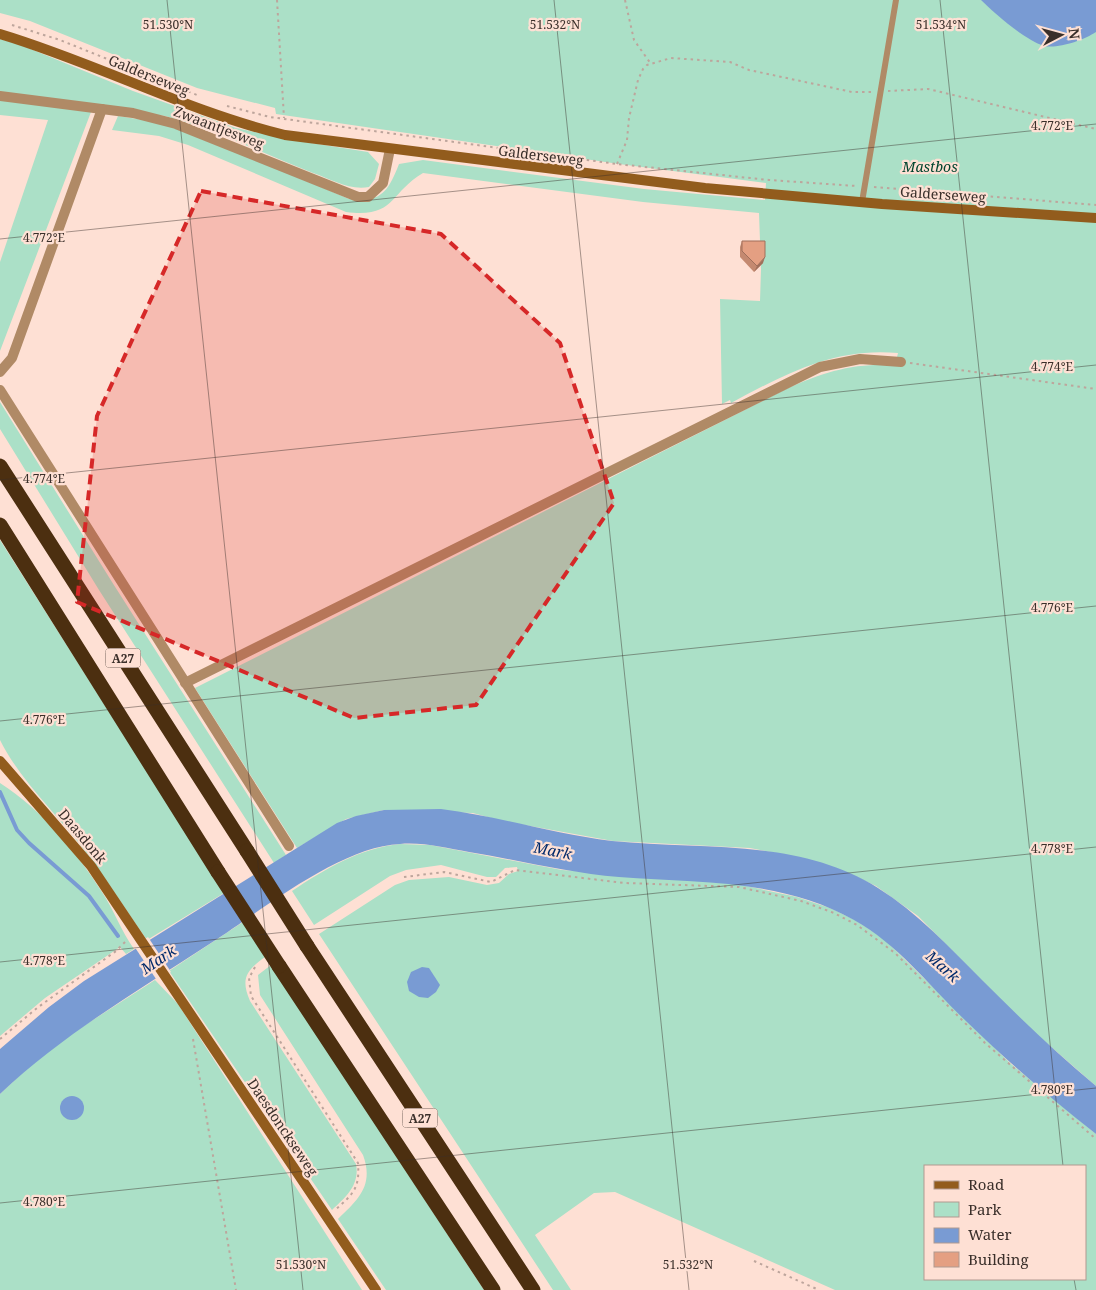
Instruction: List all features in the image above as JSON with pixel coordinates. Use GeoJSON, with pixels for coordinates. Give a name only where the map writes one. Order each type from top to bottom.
{"type":"FeatureCollection","features":[{"type":"Feature","properties":{"kind":"highway","name":"A27"},"geometry":{"type":"LineString","coordinates":[[0,466],[308,946],[533,1290]]}},
{"type":"Feature","properties":{"kind":"highway","name":"A27"},"geometry":{"type":"LineString","coordinates":[[0,525],[218,872],[493,1290]]}},
{"type":"Feature","properties":{"kind":"street","name":"Galderseweg"},"geometry":{"type":"LineString","coordinates":[[0,34],[50,51],[241,124],[285,135],[705,188],[862,202],[1096,218]]}},
{"type":"Feature","properties":{"kind":"street","name":"Zwaantjesweg"},"geometry":{"type":"LineString","coordinates":[[0,96],[133,113],[176,124],[358,198],[368,197],[383,183],[390,149]]}},
{"type":"Feature","properties":{"kind":"street"},"geometry":{"type":"LineString","coordinates":[[0,372],[12,358],[102,109]]}},
{"type":"Feature","properties":{"kind":"street"},"geometry":{"type":"LineString","coordinates":[[185,683],[820,367],[860,359],[901,362]]}},
{"type":"Feature","properties":{"kind":"street"},"geometry":{"type":"LineString","coordinates":[[0,390],[289,846]]}},
{"type":"Feature","properties":{"kind":"street","name":"Daasdonk"},"geometry":{"type":"LineString","coordinates":[[0,761],[91,866],[167,978]]}},
{"type":"Feature","properties":{"kind":"street","name":"Daesdonckseweg"},"geometry":{"type":"LineString","coordinates":[[167,978],[376,1290]]}},
{"type":"Feature","properties":{"kind":"lane"},"geometry":{"type":"LineString","coordinates":[[862,202],[896,0]]}},
{"type":"Feature","properties":{"kind":"path"},"geometry":{"type":"LineString","coordinates":[[277,0],[284,118]]}},
{"type":"Feature","properties":{"kind":"path"},"geometry":{"type":"LineString","coordinates":[[625,0],[634,40],[651,64]]}},
{"type":"Feature","properties":{"kind":"path","name":"Galderseweg"},"geometry":{"type":"LineString","coordinates":[[8,24],[60,40],[205,98]]}},
{"type":"Feature","properties":{"kind":"path"},"geometry":{"type":"LineString","coordinates":[[617,164],[627,140],[629,118],[638,80],[643,69],[651,64],[671,58],[730,62],[750,70],[852,92],[928,89],[1096,129]]}},
{"type":"Feature","properties":{"kind":"path","name":"Galderseweg"},"geometry":{"type":"LineString","coordinates":[[222,104],[256,114],[617,164],[842,187],[865,186],[1096,205]]}},
{"type":"Feature","properties":{"kind":"path"},"geometry":{"type":"LineString","coordinates":[[901,362],[1096,389]]}},
{"type":"Feature","properties":{"kind":"path"},"geometry":{"type":"LineString","coordinates":[[404,877],[444,872],[491,882],[511,870],[522,870],[625,883],[739,886],[801,901],[857,925],[895,952],[985,1043],[1096,1138]]}},
{"type":"Feature","properties":{"kind":"path"},"geometry":{"type":"LineString","coordinates":[[0,1039],[37,1008],[116,951],[137,933]]}},
{"type":"Feature","properties":{"kind":"path"},"geometry":{"type":"LineString","coordinates":[[255,967],[249,978],[252,996],[358,1163],[360,1181],[349,1197],[327,1217]]}},
{"type":"Feature","properties":{"kind":"path"},"geometry":{"type":"LineString","coordinates":[[198,1024],[193,1040],[236,1290]]}},
{"type":"Feature","properties":{"kind":"path"},"geometry":{"type":"LineString","coordinates":[[754,1261],[819,1290]]}},
{"type":"Feature","properties":{"kind":"highlighted area"},"geometry":{"type":"Polygon","coordinates":[[[201,191],[441,234],[560,343],[614,503],[476,705],[354,718],[77,602],[97,416],[201,191]]]}},
{"type":"Feature","properties":{"kind":"green space","name":"Mastbos"},"geometry":{"type":"Polygon","coordinates":[[[0,0],[1096,0],[1096,1086],[1026,1025],[918,916],[876,886],[857,877],[806,859],[750,848],[613,841],[502,821],[473,813],[384,810],[346,819],[297,848],[195,688],[786,389],[826,373],[852,367],[895,365],[898,353],[875,352],[853,354],[811,365],[771,382],[731,403],[730,400],[722,404],[720,299],[760,301],[759,213],[643,202],[423,173],[383,208],[362,213],[346,212],[188,145],[159,136],[112,130],[118,116],[163,123],[230,148],[349,199],[369,199],[382,194],[391,182],[399,164],[423,160],[644,189],[765,200],[766,183],[619,164],[276,114],[275,108],[197,88],[30,21],[0,13],[0,0]]]}},
{"type":"Feature","properties":{"kind":"green space"},"geometry":{"type":"Polygon","coordinates":[[[0,39],[21,45],[133,91],[236,128],[299,141],[368,152],[379,164],[375,179],[369,187],[348,186],[221,135],[165,116],[0,92],[0,39]]]}},
{"type":"Feature","properties":{"kind":"green space"},"geometry":{"type":"Polygon","coordinates":[[[0,100],[91,112],[0,351],[0,262],[48,120],[0,115],[0,100]]]}},
{"type":"Feature","properties":{"kind":"green space"},"geometry":{"type":"Polygon","coordinates":[[[0,402],[286,855],[274,863],[99,590],[0,429],[0,402]]]}},
{"type":"Feature","properties":{"kind":"green space"},"geometry":{"type":"Polygon","coordinates":[[[0,540],[224,893],[147,940],[90,857],[17,769],[0,740],[0,540]]]}},
{"type":"Feature","properties":{"kind":"green space"},"geometry":{"type":"Polygon","coordinates":[[[0,783],[44,818],[69,846],[102,892],[134,949],[126,954],[120,947],[45,998],[0,1036],[0,783]]]}},
{"type":"Feature","properties":{"kind":"green space"},"geometry":{"type":"Polygon","coordinates":[[[400,844],[430,845],[562,870],[737,884],[797,897],[830,908],[855,920],[884,939],[1011,1064],[1096,1134],[1096,1290],[835,1290],[615,1192],[594,1193],[535,1235],[571,1290],[553,1290],[319,934],[395,885],[409,880],[449,877],[487,885],[499,883],[509,874],[518,871],[517,867],[505,868],[496,877],[487,877],[441,865],[406,870],[390,876],[314,925],[292,891],[343,861],[371,850],[400,844]]]}},
{"type":"Feature","properties":{"kind":"green space"},"geometry":{"type":"Polygon","coordinates":[[[243,922],[265,957],[247,975],[246,986],[250,1001],[356,1164],[356,1178],[351,1190],[332,1210],[169,971],[243,922]]]}},
{"type":"Feature","properties":{"kind":"green space"},"geometry":{"type":"Polygon","coordinates":[[[271,965],[484,1290],[386,1290],[338,1219],[358,1198],[362,1191],[367,1175],[366,1166],[363,1155],[260,995],[258,975],[271,965]]]}},
{"type":"Feature","properties":{"kind":"green space"},"geometry":{"type":"Polygon","coordinates":[[[155,980],[178,1004],[362,1290],[0,1290],[0,1094],[36,1060],[65,1038],[155,980]]]}},
{"type":"Feature","properties":{"kind":"water"},"geometry":{"type":"Polygon","coordinates":[[[981,0],[1096,0],[1096,32],[1071,43],[1050,47],[1044,46],[1019,32],[981,0]]]}},
{"type":"Feature","properties":{"kind":"water","name":"Mark"},"geometry":{"type":"Polygon","coordinates":[[[441,809],[612,841],[748,849],[782,854],[815,861],[847,872],[878,888],[920,919],[1038,1034],[1096,1086],[1096,1134],[1046,1094],[998,1051],[953,1009],[900,954],[870,930],[827,907],[798,897],[740,885],[600,875],[417,844],[400,844],[377,848],[353,856],[302,882],[75,1033],[24,1072],[0,1094],[0,1049],[49,1007],[84,981],[337,823],[356,816],[384,810],[441,809]]]}},
{"type":"Feature","properties":{"kind":"water"},"geometry":{"type":"Polygon","coordinates":[[[422,967],[429,968],[440,985],[436,992],[428,998],[419,997],[409,991],[407,982],[411,972],[422,967]]]}},
{"type":"Feature","properties":{"kind":"water"},"geometry":{"type":"Polygon","coordinates":[[[72,1096],[81,1099],[84,1108],[81,1117],[72,1120],[63,1117],[60,1108],[63,1099],[72,1096]]]}},
{"type":"Feature","properties":{"kind":"pier"},"geometry":{"type":"Polygon","coordinates":[[[148,937],[171,972],[158,982],[134,946],[148,937]]]}},
{"type":"Feature","properties":{"kind":"building"},"geometry":{"type":"Polygon","coordinates":[[[742,241],[765,241],[765,257],[757,266],[742,251],[742,241]]]}},
{"type":"Feature","properties":{"kind":"waterway"},"geometry":{"type":"LineString","coordinates":[[0,792],[17,830],[89,896],[118,936]]}}]}
